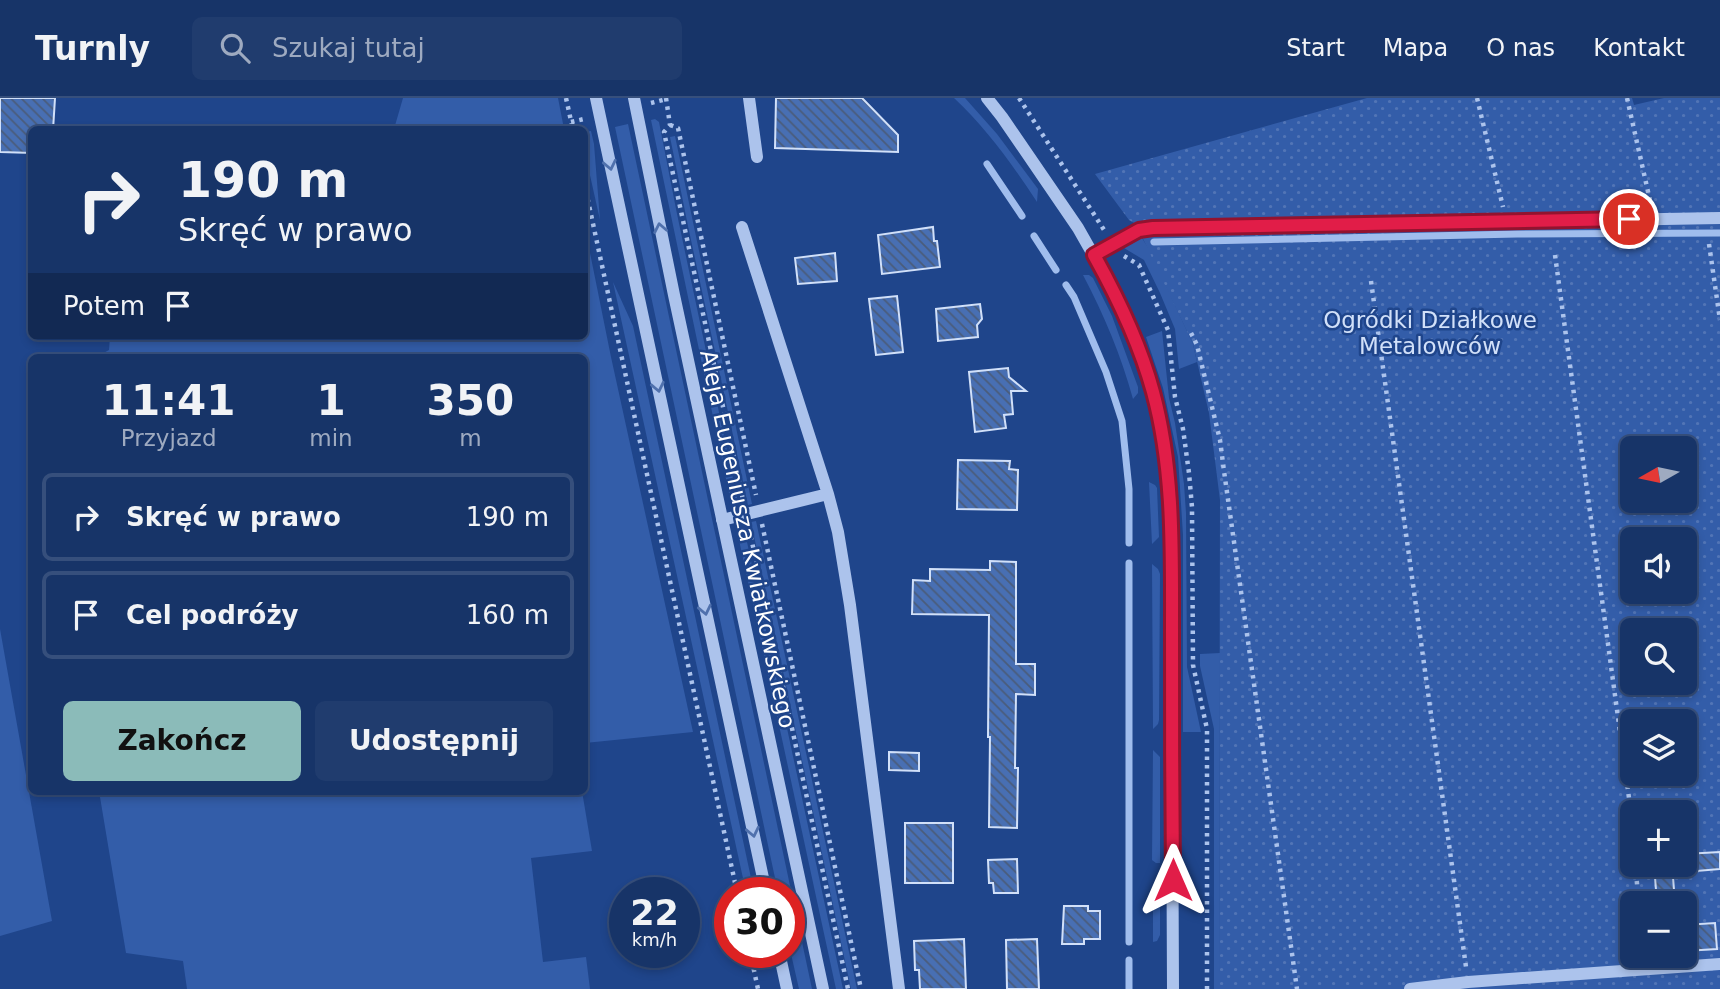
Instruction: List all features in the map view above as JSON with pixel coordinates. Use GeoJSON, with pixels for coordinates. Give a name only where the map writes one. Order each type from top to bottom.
{"type":"FeatureCollection","features":[{"type":"Feature","properties":{"kind":"street"},"geometry":{"type":"LineString","coordinates":[[596,98],[763,877]]}},
{"type":"Feature","properties":{"kind":"street","name":"Aleja Eugeniusza Kwiatkowskiego"},"geometry":{"type":"LineString","coordinates":[[634,98],[823,989]]}},
{"type":"Feature","properties":{"kind":"street"},"geometry":{"type":"LineString","coordinates":[[750,98],[757,157]]}},
{"type":"Feature","properties":{"kind":"street"},"geometry":{"type":"LineString","coordinates":[[987,98],[1094,255],[1112,288],[1153,392],[1167,461],[1171,524],[1173,989]]}},
{"type":"Feature","properties":{"kind":"street"},"geometry":{"type":"LineString","coordinates":[[1094,255],[1139,230],[1153,228],[1720,218]]}},
{"type":"Feature","properties":{"kind":"street"},"geometry":{"type":"LineString","coordinates":[[742,227],[838,532],[850,605],[899,989]]}},
{"type":"Feature","properties":{"kind":"street"},"geometry":{"type":"LineString","coordinates":[[722,520],[828,494]]}},
{"type":"Feature","properties":{"kind":"street"},"geometry":{"type":"LineString","coordinates":[[1410,989],[1468,982],[1720,964]]}},
{"type":"Feature","properties":{"kind":"street"},"geometry":{"type":"LineString","coordinates":[[782,968],[787,989]]}},
{"type":"Feature","properties":{"kind":"path"},"geometry":{"type":"LineString","coordinates":[[566,98],[572,126]]}},
{"type":"Feature","properties":{"kind":"path"},"geometry":{"type":"LineString","coordinates":[[666,98],[670,125],[664,132],[744,504]]}},
{"type":"Feature","properties":{"kind":"path"},"geometry":{"type":"LineString","coordinates":[[1018,98],[1109,237]]}},
{"type":"Feature","properties":{"kind":"path"},"geometry":{"type":"LineString","coordinates":[[1477,98],[1506,221]]}},
{"type":"Feature","properties":{"kind":"path"},"geometry":{"type":"LineString","coordinates":[[1627,98],[1654,219]]}},
{"type":"Feature","properties":{"kind":"path"},"geometry":{"type":"LineString","coordinates":[[670,125],[678,128],[757,503]]}},
{"type":"Feature","properties":{"kind":"path"},"geometry":{"type":"LineString","coordinates":[[588,202],[734,877]]}},
{"type":"Feature","properties":{"kind":"path"},"geometry":{"type":"LineString","coordinates":[[1709,244],[1720,320]]}},
{"type":"Feature","properties":{"kind":"path"},"geometry":{"type":"LineString","coordinates":[[1555,254],[1629,800]]}},
{"type":"Feature","properties":{"kind":"path"},"geometry":{"type":"LineString","coordinates":[[1371,281],[1468,982]]}},
{"type":"Feature","properties":{"kind":"path"},"geometry":{"type":"LineString","coordinates":[[1191,333],[1197,345],[1220,440],[1297,989]]}},
{"type":"Feature","properties":{"kind":"path"},"geometry":{"type":"LineString","coordinates":[[761,520],[861,989]]}},
{"type":"Feature","properties":{"kind":"path"},"geometry":{"type":"LineString","coordinates":[[748,525],[848,989]]}},
{"type":"Feature","properties":{"kind":"path"},"geometry":{"type":"LineString","coordinates":[[753,968],[758,989]]}},
{"type":"Feature","properties":{"kind":"green space"},"geometry":{"type":"Polygon","coordinates":[[[403,98],[558,98],[563,126],[395,126],[403,98]]]}},
{"type":"Feature","properties":{"kind":"green space"},"geometry":{"type":"Polygon","coordinates":[[[954,98],[965,98],[997,134],[1038,189],[1037,202],[998,147],[954,98]]]}},
{"type":"Feature","properties":{"kind":"green space","name":"Ogródki Działkowe Metalowców"},"geometry":{"type":"Polygon","coordinates":[[[1367,98],[1632,98],[1634,105],[1664,98],[1720,98],[1720,989],[1219,989],[1220,500],[1209,413],[1193,344],[1136,224],[1129,220],[1095,174],[1367,98]]]}},
{"type":"Feature","properties":{"kind":"green space"},"geometry":{"type":"Polygon","coordinates":[[[651,120],[659,122],[738,502],[729,493],[651,120]]]}},
{"type":"Feature","properties":{"kind":"green space"},"geometry":{"type":"Polygon","coordinates":[[[628,124],[788,877],[775,877],[615,127],[628,124]]]}},
{"type":"Feature","properties":{"kind":"green space"},"geometry":{"type":"Polygon","coordinates":[[[591,131],[594,144],[600,220],[588,166],[588,132],[591,131]]]}},
{"type":"Feature","properties":{"kind":"green space"},"geometry":{"type":"Polygon","coordinates":[[[675,136],[752,504],[748,505],[670,137],[675,136]]]}},
{"type":"Feature","properties":{"kind":"green space"},"geometry":{"type":"Polygon","coordinates":[[[1142,238],[1193,344],[1197,362],[1179,369],[1175,329],[1160,293],[1144,260],[1124,248],[1142,238]]]}},
{"type":"Feature","properties":{"kind":"green space"},"geometry":{"type":"Polygon","coordinates":[[[588,243],[693,732],[588,743],[588,354],[102,354],[109,350],[110,340],[588,340],[588,243]]]}},
{"type":"Feature","properties":{"kind":"green space"},"geometry":{"type":"Polygon","coordinates":[[[1083,275],[1093,278],[1112,316],[1138,387],[1138,393],[1133,399],[1111,336],[1083,275]]]}},
{"type":"Feature","properties":{"kind":"green space"},"geometry":{"type":"Polygon","coordinates":[[[613,282],[633,326],[751,877],[743,877],[613,282]]]}},
{"type":"Feature","properties":{"kind":"green space"},"geometry":{"type":"Polygon","coordinates":[[[1162,331],[1169,398],[1184,484],[1187,667],[1201,732],[1183,732],[1183,535],[1178,457],[1163,388],[1146,337],[1162,331]]]}},
{"type":"Feature","properties":{"kind":"green space"},"geometry":{"type":"Polygon","coordinates":[[[1149,482],[1157,488],[1159,537],[1152,544],[1149,482]]]}},
{"type":"Feature","properties":{"kind":"green space"},"geometry":{"type":"Polygon","coordinates":[[[756,521],[857,989],[851,989],[751,522],[756,521]]]}},
{"type":"Feature","properties":{"kind":"green space"},"geometry":{"type":"Polygon","coordinates":[[[744,528],[843,989],[836,989],[739,540],[744,528]]]}},
{"type":"Feature","properties":{"kind":"green space"},"geometry":{"type":"Polygon","coordinates":[[[1152,564],[1160,574],[1159,720],[1153,729],[1152,564]]]}},
{"type":"Feature","properties":{"kind":"green space"},"geometry":{"type":"Polygon","coordinates":[[[0,629],[52,921],[0,936],[0,629]]]}},
{"type":"Feature","properties":{"kind":"green space"},"geometry":{"type":"Polygon","coordinates":[[[1220,653],[1219,989],[1214,989],[1214,729],[1200,666],[1200,654],[1220,653]]]}},
{"type":"Feature","properties":{"kind":"green space"},"geometry":{"type":"Polygon","coordinates":[[[1153,750],[1160,757],[1160,863],[1152,860],[1153,750]]]}},
{"type":"Feature","properties":{"kind":"green space"},"geometry":{"type":"Polygon","coordinates":[[[100,795],[583,795],[592,851],[531,858],[543,962],[586,957],[590,989],[187,989],[183,961],[126,953],[100,795]]]}},
{"type":"Feature","properties":{"kind":"green space"},"geometry":{"type":"Polygon","coordinates":[[[1160,886],[1160,935],[1157,941],[1153,942],[1153,889],[1160,886]]]}},
{"type":"Feature","properties":{"kind":"green space"},"geometry":{"type":"Polygon","coordinates":[[[805,956],[812,989],[799,989],[794,968],[805,968],[805,956]]]}},
{"type":"Feature","properties":{"kind":"building"},"geometry":{"type":"Polygon","coordinates":[[[0,98],[55,98],[53,126],[28,126],[28,153],[0,152],[0,98]]]}},
{"type":"Feature","properties":{"kind":"building"},"geometry":{"type":"Polygon","coordinates":[[[776,98],[862,98],[898,135],[898,152],[775,148],[776,98]]]}},
{"type":"Feature","properties":{"kind":"building"},"geometry":{"type":"Polygon","coordinates":[[[933,227],[940,267],[882,274],[878,235],[933,227]]]}},
{"type":"Feature","properties":{"kind":"building"},"geometry":{"type":"Polygon","coordinates":[[[835,253],[837,281],[798,284],[795,258],[835,253]]]}},
{"type":"Feature","properties":{"kind":"building"},"geometry":{"type":"Polygon","coordinates":[[[897,296],[903,352],[876,355],[869,299],[897,296]]]}},
{"type":"Feature","properties":{"kind":"building"},"geometry":{"type":"Polygon","coordinates":[[[980,304],[982,319],[977,325],[978,337],[938,341],[936,309],[980,304]]]}},
{"type":"Feature","properties":{"kind":"building"},"geometry":{"type":"Polygon","coordinates":[[[1008,368],[1009,377],[1026,391],[1011,391],[1013,414],[1004,415],[1006,428],[975,432],[969,372],[1008,368]]]}},
{"type":"Feature","properties":{"kind":"building"},"geometry":{"type":"Polygon","coordinates":[[[958,460],[1010,461],[1009,469],[1018,470],[1017,510],[957,509],[958,460]]]}},
{"type":"Feature","properties":{"kind":"building"},"geometry":{"type":"Polygon","coordinates":[[[990,561],[1016,562],[1016,664],[1035,664],[1035,695],[1016,694],[1017,828],[989,827],[989,615],[912,614],[913,580],[930,581],[930,569],[990,570],[990,561]]]}},
{"type":"Feature","properties":{"kind":"building"},"geometry":{"type":"Polygon","coordinates":[[[889,752],[919,753],[919,771],[889,770],[889,752]]]}},
{"type":"Feature","properties":{"kind":"building"},"geometry":{"type":"Polygon","coordinates":[[[905,823],[953,823],[953,883],[905,883],[905,823]]]}},
{"type":"Feature","properties":{"kind":"building"},"geometry":{"type":"Polygon","coordinates":[[[1720,852],[1720,869],[1697,871],[1697,853],[1720,852]]]}},
{"type":"Feature","properties":{"kind":"building"},"geometry":{"type":"Polygon","coordinates":[[[1017,859],[1018,893],[994,893],[993,883],[989,883],[988,860],[1017,859]]]}},
{"type":"Feature","properties":{"kind":"building"},"geometry":{"type":"Polygon","coordinates":[[[1655,877],[1673,877],[1674,891],[1656,891],[1655,877]]]}},
{"type":"Feature","properties":{"kind":"building"},"geometry":{"type":"Polygon","coordinates":[[[1064,906],[1088,906],[1088,911],[1100,911],[1100,939],[1084,939],[1084,944],[1062,944],[1064,906]]]}},
{"type":"Feature","properties":{"kind":"building"},"geometry":{"type":"Polygon","coordinates":[[[1715,923],[1717,949],[1697,950],[1697,924],[1715,923]]]}},
{"type":"Feature","properties":{"kind":"building"},"geometry":{"type":"Polygon","coordinates":[[[964,939],[966,989],[920,989],[919,970],[915,970],[914,941],[964,939]]]}},
{"type":"Feature","properties":{"kind":"building"},"geometry":{"type":"Polygon","coordinates":[[[1037,939],[1039,989],[1007,989],[1006,940],[1037,939]]]}},
{"type":"Feature","properties":{"kind":"waterway"},"geometry":{"type":"LineString","coordinates":[[987,164],[1022,216]]}},
{"type":"Feature","properties":{"kind":"waterway"},"geometry":{"type":"LineString","coordinates":[[1154,242],[1517,234],[1720,233]]}},
{"type":"Feature","properties":{"kind":"waterway"},"geometry":{"type":"LineString","coordinates":[[1034,236],[1056,270]]}},
{"type":"Feature","properties":{"kind":"waterway"},"geometry":{"type":"LineString","coordinates":[[1066,285],[1074,297],[1106,372],[1122,421],[1129,489],[1129,543]]}},
{"type":"Feature","properties":{"kind":"waterway"},"geometry":{"type":"LineString","coordinates":[[1129,563],[1129,942]]}},
{"type":"Feature","properties":{"kind":"waterway"},"geometry":{"type":"LineString","coordinates":[[1129,960],[1129,989]]}},
{"type":"Feature","properties":{"kind":"route"},"geometry":{"type":"LineString","coordinates":[[1173,880],[1171,524],[1167,461],[1153,392],[1143,361],[1112,288],[1094,255],[1139,230],[1153,228],[1629,219]]}}]}
